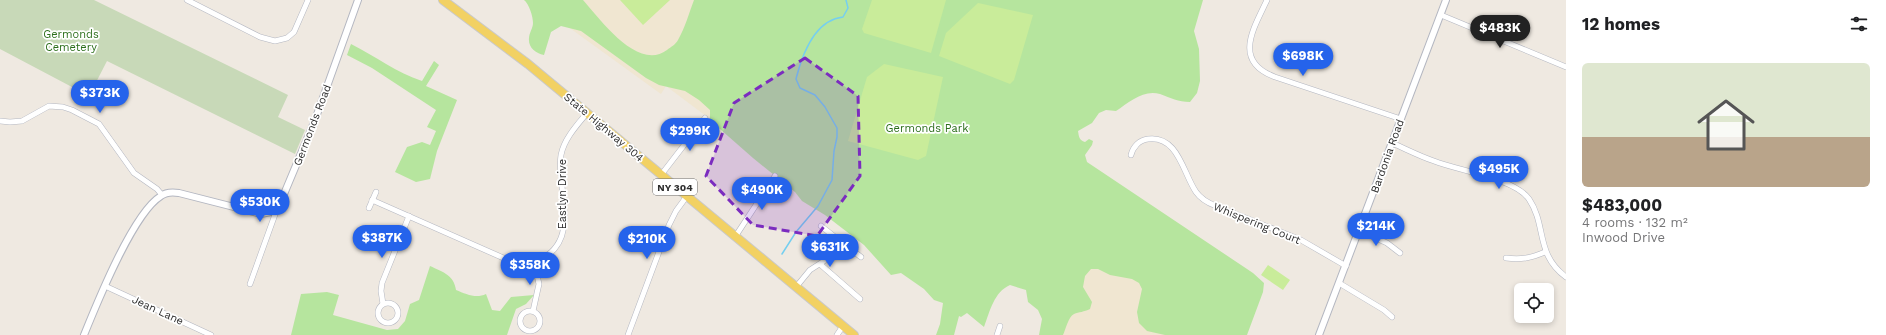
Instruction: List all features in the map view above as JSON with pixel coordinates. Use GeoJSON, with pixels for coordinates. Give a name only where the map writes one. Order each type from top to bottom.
{"type":"FeatureCollection","features":[{"type":"Feature","properties":{"kind":"main road","name":"State Highway 304"},"geometry":{"type":"LineString","coordinates":[[443,0],[512,51],[854,335]]}},
{"type":"Feature","properties":{"kind":"street"},"geometry":{"type":"LineString","coordinates":[[187,0],[260,37],[275,41],[283,40],[294,32],[308,0]]}},
{"type":"Feature","properties":{"kind":"street","name":"Germonds Road"},"geometry":{"type":"LineString","coordinates":[[277,209],[282,201],[307,140],[358,0]]}},
{"type":"Feature","properties":{"kind":"street"},"geometry":{"type":"LineString","coordinates":[[1268,0],[1250,41],[1252,58],[1260,69],[1275,77],[1401,119]]}},
{"type":"Feature","properties":{"kind":"street","name":"Bardonia Road"},"geometry":{"type":"LineString","coordinates":[[1319,335],[1360,231],[1446,0]]}},
{"type":"Feature","properties":{"kind":"street"},"geometry":{"type":"LineString","coordinates":[[1441,15],[1566,67]]}},
{"type":"Feature","properties":{"kind":"street"},"geometry":{"type":"LineString","coordinates":[[0,121],[22,121],[49,106],[63,106],[72,110],[99,124],[134,173],[157,189],[162,195]]}},
{"type":"Feature","properties":{"kind":"street","name":"Eastlyn Drive"},"geometry":{"type":"LineString","coordinates":[[534,262],[546,257],[553,251],[562,235],[564,220],[562,153],[569,137],[587,113]]}},
{"type":"Feature","properties":{"kind":"street"},"geometry":{"type":"LineString","coordinates":[[661,175],[705,118]]}},
{"type":"Feature","properties":{"kind":"street","name":"Whispering Court"},"geometry":{"type":"LineString","coordinates":[[1131,155],[1136,145],[1145,139],[1153,139],[1164,142],[1176,153],[1194,189],[1203,199],[1301,240],[1346,266]]}},
{"type":"Feature","properties":{"kind":"street"},"geometry":{"type":"LineString","coordinates":[[1392,142],[1433,161],[1508,184],[1520,190],[1528,199],[1535,211],[1545,252],[1559,272],[1566,278]]}},
{"type":"Feature","properties":{"kind":"street"},"geometry":{"type":"LineString","coordinates":[[735,237],[775,176]]}},
{"type":"Feature","properties":{"kind":"street"},"geometry":{"type":"LineString","coordinates":[[369,208],[376,192]]}},
{"type":"Feature","properties":{"kind":"street"},"geometry":{"type":"LineString","coordinates":[[84,335],[105,286],[135,226],[151,205],[162,195],[179,193],[261,214],[270,213],[277,209]]}},
{"type":"Feature","properties":{"kind":"street"},"geometry":{"type":"LineString","coordinates":[[628,335],[669,224],[687,196]]}},
{"type":"Feature","properties":{"kind":"street"},"geometry":{"type":"LineString","coordinates":[[372,200],[508,260],[520,263],[534,262],[539,284],[533,311]]}},
{"type":"Feature","properties":{"kind":"street"},"geometry":{"type":"LineString","coordinates":[[250,284],[277,209]]}},
{"type":"Feature","properties":{"kind":"street"},"geometry":{"type":"LineString","coordinates":[[383,304],[390,303],[397,308],[397,316],[393,322],[385,323],[379,318],[378,310],[383,304],[381,291],[382,283],[409,216]]}},
{"type":"Feature","properties":{"kind":"street"},"geometry":{"type":"LineString","coordinates":[[821,226],[861,258]]}},
{"type":"Feature","properties":{"kind":"street"},"geometry":{"type":"LineString","coordinates":[[1360,231],[1387,243],[1400,253]]}},
{"type":"Feature","properties":{"kind":"street"},"geometry":{"type":"LineString","coordinates":[[796,287],[810,270],[820,265],[840,241]]}},
{"type":"Feature","properties":{"kind":"street"},"geometry":{"type":"LineString","coordinates":[[1506,258],[1519,260],[1531,258],[1545,252]]}},
{"type":"Feature","properties":{"kind":"street"},"geometry":{"type":"LineString","coordinates":[[820,265],[860,298]]}},
{"type":"Feature","properties":{"kind":"street"},"geometry":{"type":"LineString","coordinates":[[1339,283],[1384,310],[1392,317]]}},
{"type":"Feature","properties":{"kind":"street","name":"Jean Lane"},"geometry":{"type":"LineString","coordinates":[[105,286],[211,335]]}},
{"type":"Feature","properties":{"kind":"street"},"geometry":{"type":"LineString","coordinates":[[526,311],[533,311],[539,316],[539,324],[535,329],[527,330],[521,326],[521,316],[526,311]]}},
{"type":"Feature","properties":{"kind":"street"},"geometry":{"type":"LineString","coordinates":[[837,335],[843,326]]}},
{"type":"Feature","properties":{"kind":"street"},"geometry":{"type":"LineString","coordinates":[[997,335],[1000,326]]}},
{"type":"Feature","properties":{"kind":"highlighted area"},"geometry":{"type":"Polygon","coordinates":[[[805,58],[858,96],[860,176],[817,236],[753,225],[706,176],[734,103],[805,58]]]}},
{"type":"Feature","properties":{"kind":"shaded area"},"geometry":{"type":"Polygon","coordinates":[[[531,0],[697,0],[720,107],[710,119],[666,86],[661,94],[531,0]]]}},
{"type":"Feature","properties":{"kind":"shaded area"},"geometry":{"type":"Polygon","coordinates":[[[1113,182],[1245,335],[1052,335],[1113,182]]]}},
{"type":"Feature","properties":{"kind":"green space","name":"Germonds Cemetery"},"geometry":{"type":"Polygon","coordinates":[[[0,0],[94,0],[288,95],[278,117],[305,130],[295,154],[107,61],[89,96],[0,49],[0,0]]]}},
{"type":"Feature","properties":{"kind":"green space","name":"Germonds Park"},"geometry":{"type":"Polygon","coordinates":[[[524,0],[583,0],[609,30],[620,40],[632,49],[644,54],[656,55],[667,50],[677,41],[685,25],[694,0],[1203,0],[1194,31],[1199,49],[1200,81],[1197,93],[1190,102],[1178,101],[1160,94],[1148,93],[1131,100],[1116,111],[1106,110],[1099,113],[1092,123],[1078,131],[1080,139],[1085,142],[1089,139],[1093,141],[1085,155],[1087,162],[1253,273],[1264,283],[1263,292],[1247,335],[1165,335],[1147,331],[1139,323],[1137,312],[1142,289],[1139,283],[1132,279],[1110,275],[1098,269],[1091,269],[1085,276],[1083,287],[1092,302],[1090,309],[1074,314],[1069,320],[1063,335],[1039,335],[1042,319],[1038,310],[1028,302],[1026,290],[1010,285],[996,297],[984,327],[967,313],[961,317],[959,316],[954,335],[936,335],[940,324],[943,303],[934,300],[924,289],[901,273],[891,275],[864,245],[825,215],[802,201],[795,192],[712,122],[710,119],[710,110],[699,100],[685,91],[659,85],[646,78],[581,31],[561,26],[551,32],[544,55],[538,53],[531,47],[529,41],[533,20],[529,7],[524,0]]]}},
{"type":"Feature","properties":{"kind":"green space"},"geometry":{"type":"Polygon","coordinates":[[[620,0],[670,0],[643,25],[620,0]]]}},
{"type":"Feature","properties":{"kind":"green space"},"geometry":{"type":"Polygon","coordinates":[[[872,0],[946,0],[931,53],[864,33],[862,29],[872,0]]]}},
{"type":"Feature","properties":{"kind":"green space"},"geometry":{"type":"Polygon","coordinates":[[[978,3],[1033,15],[1014,80],[1010,84],[939,56],[946,33],[978,3]]]}},
{"type":"Feature","properties":{"kind":"green space"},"geometry":{"type":"Polygon","coordinates":[[[351,44],[395,69],[422,81],[434,61],[439,65],[426,86],[457,100],[437,151],[430,179],[416,182],[395,172],[407,147],[422,142],[430,145],[436,131],[427,127],[436,110],[372,68],[347,55],[351,44]]]}},
{"type":"Feature","properties":{"kind":"green space"},"geometry":{"type":"Polygon","coordinates":[[[884,64],[943,77],[926,156],[918,160],[848,141],[867,77],[884,64]]]}},
{"type":"Feature","properties":{"kind":"green space"},"geometry":{"type":"Polygon","coordinates":[[[1268,265],[1290,280],[1283,290],[1261,275],[1268,265]]]}},
{"type":"Feature","properties":{"kind":"green space"},"geometry":{"type":"Polygon","coordinates":[[[430,266],[450,277],[456,290],[475,296],[486,294],[492,310],[500,311],[511,297],[534,295],[526,304],[516,309],[507,335],[291,335],[301,294],[327,292],[339,295],[333,315],[387,330],[398,329],[405,321],[410,304],[419,300],[430,266]]]}},
{"type":"Feature","properties":{"kind":"waterway"},"geometry":{"type":"LineString","coordinates":[[782,254],[796,232],[818,206],[832,180],[837,128],[825,107],[815,95],[800,88],[796,79],[802,60],[811,40],[824,25],[843,17],[848,8],[846,0]]}}]}
